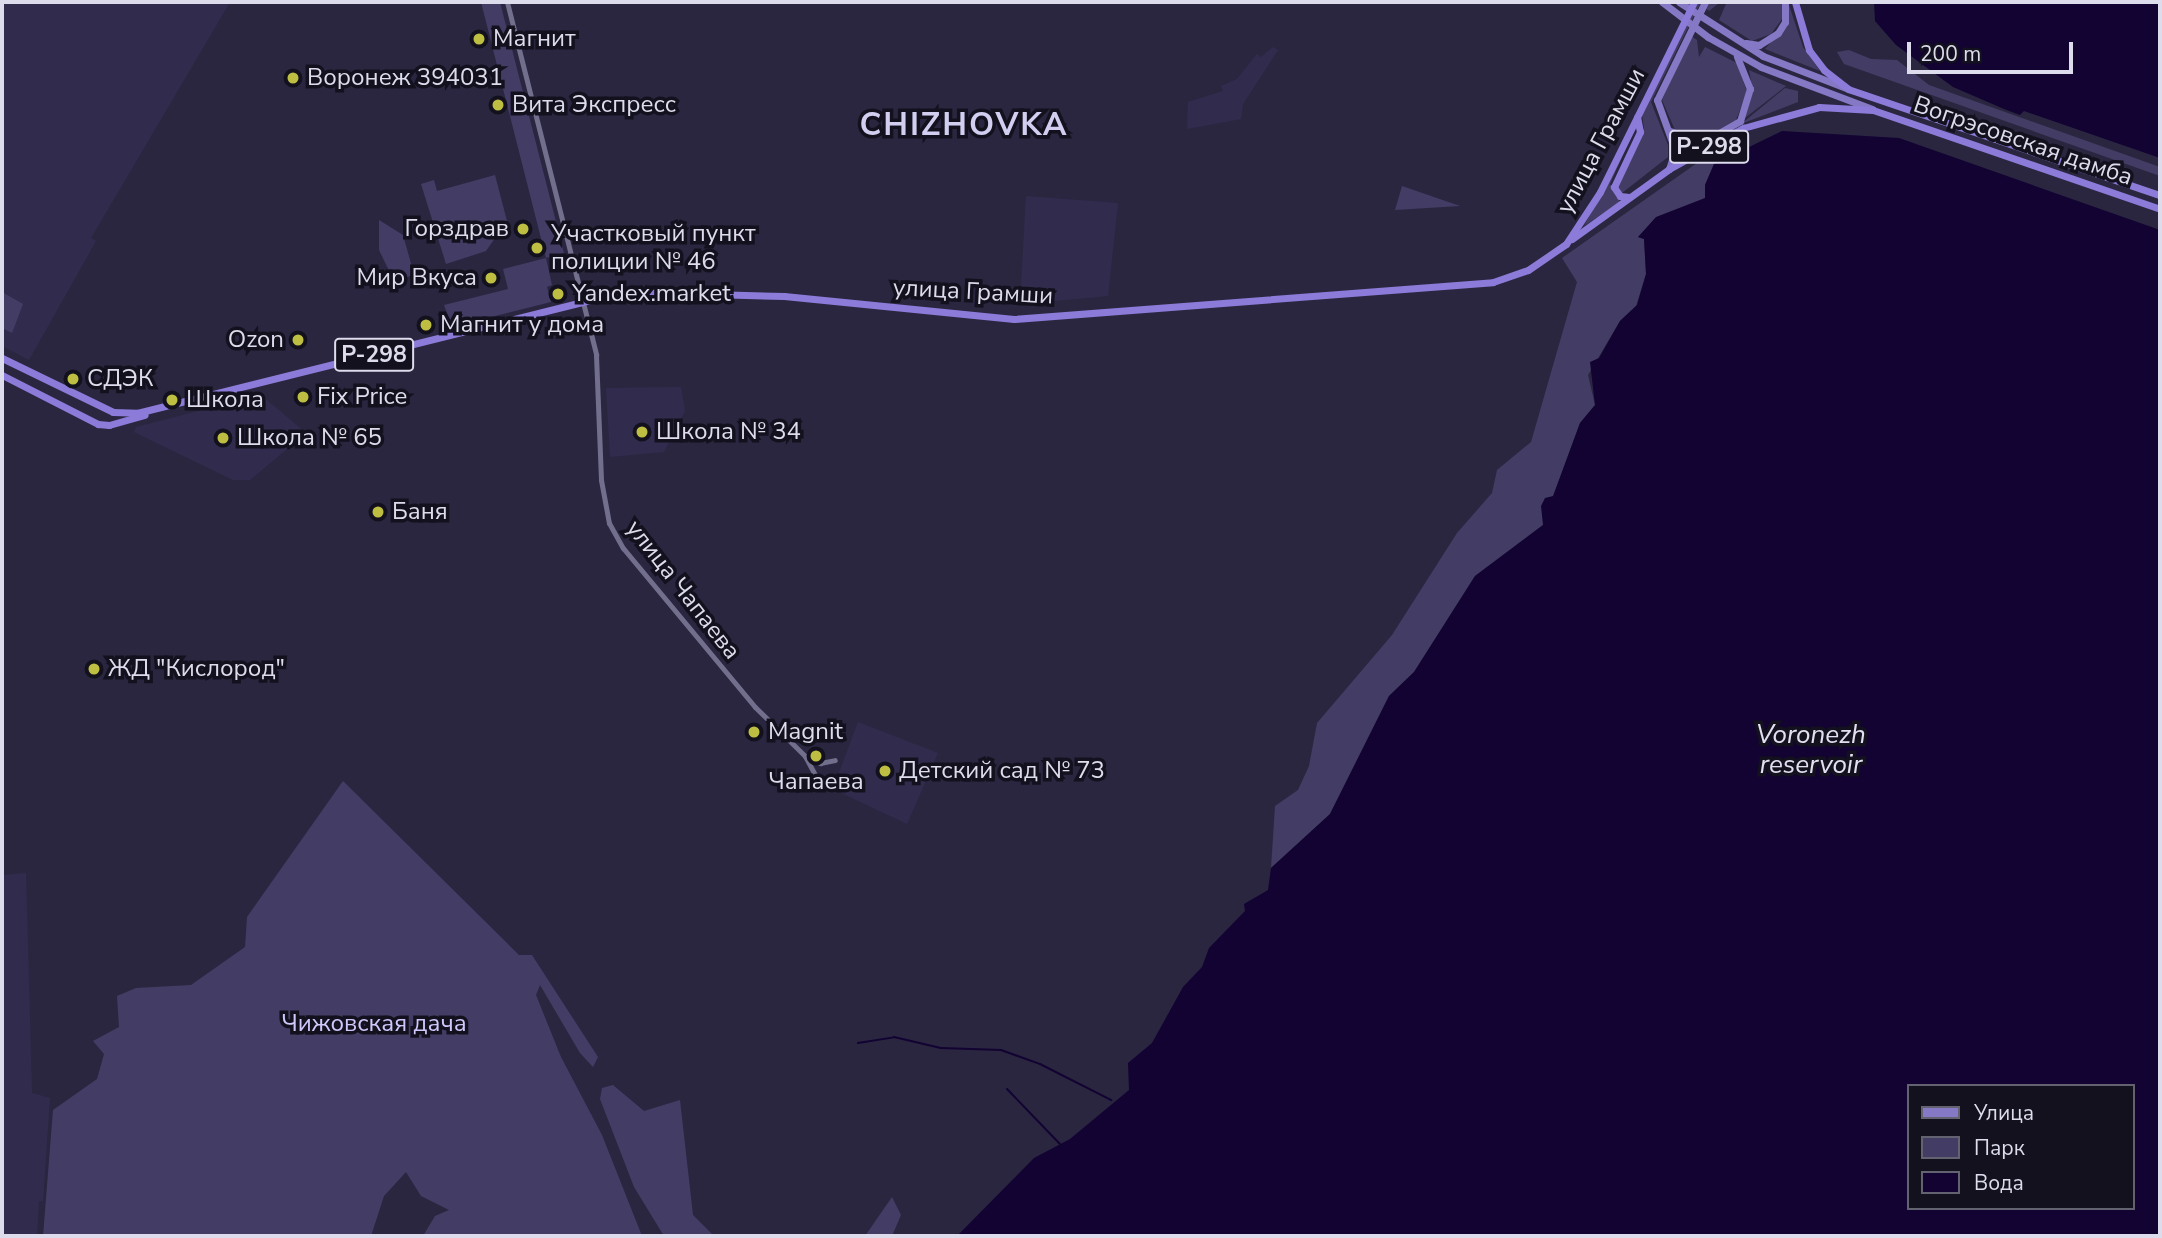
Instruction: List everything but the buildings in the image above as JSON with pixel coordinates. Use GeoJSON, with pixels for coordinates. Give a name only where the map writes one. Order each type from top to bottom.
{"type":"FeatureCollection","features":[{"type":"Feature","properties":{"kind":"highway","name":"улица Грамши"},"geometry":{"type":"LineString","coordinates":[[164,408],[585,301],[637,292],[735,293],[1009,318],[1466,286],[1521,273],[1566,244],[1599,194],[1694,2]]}},
{"type":"Feature","properties":{"kind":"highway"},"geometry":{"type":"LineString","coordinates":[[1795,2],[1810,50],[1824,70],[1848,89]]}},
{"type":"Feature","properties":{"kind":"highway","name":"Вогрэсовская дамба"},"geometry":{"type":"LineString","coordinates":[[1848,89],[2160,195]]}},
{"type":"Feature","properties":{"kind":"highway","name":"Р-298"},"geometry":{"type":"LineString","coordinates":[[1566,244],[1669,169],[1769,118],[1819,107],[1873,110]]}},
{"type":"Feature","properties":{"kind":"highway","name":"Вогрэсовская дамба"},"geometry":{"type":"LineString","coordinates":[[1873,110],[2160,209]]}},
{"type":"Feature","properties":{"kind":"highway"},"geometry":{"type":"LineString","coordinates":[[1632,197],[1620,196],[1614,187],[1640,132],[1637,117]]}},
{"type":"Feature","properties":{"kind":"highway","name":"Р-298"},"geometry":{"type":"LineString","coordinates":[[2,358],[113,412],[164,408]]}},
{"type":"Feature","properties":{"kind":"highway","name":"Р-298"},"geometry":{"type":"LineString","coordinates":[[2,375],[104,425],[164,408]]}},
{"type":"Feature","properties":{"kind":"main road"},"geometry":{"type":"LineString","coordinates":[[1679,2],[1713,27],[1738,41],[1848,89]]}},
{"type":"Feature","properties":{"kind":"main road"},"geometry":{"type":"LineString","coordinates":[[1669,169],[1675,150],[1657,100],[1705,2]]}},
{"type":"Feature","properties":{"kind":"main road"},"geometry":{"type":"LineString","coordinates":[[1738,41],[1759,45],[1772,38],[1785,22],[1785,2]]}},
{"type":"Feature","properties":{"kind":"main road"},"geometry":{"type":"LineString","coordinates":[[1665,4],[1708,37],[1734,52],[1792,80],[1873,110]]}},
{"type":"Feature","properties":{"kind":"main road"},"geometry":{"type":"LineString","coordinates":[[1668,130],[1686,141],[1701,143],[1740,121],[1750,89],[1734,52]]}},
{"type":"Feature","properties":{"kind":"street","name":"улица Чапаева"},"geometry":{"type":"LineString","coordinates":[[507,2],[585,301],[596,355],[603,498],[616,538],[724,673],[805,756],[819,782]]}},
{"type":"Feature","properties":{"kind":"street"},"geometry":{"type":"LineString","coordinates":[[805,756],[820,763],[835,760]]}},
{"type":"Feature","properties":{"kind":"shaded area"},"geometry":{"type":"Polygon","coordinates":[[[2,2],[230,2],[91,238],[96,241],[29,360],[2,346],[2,2]]]}},
{"type":"Feature","properties":{"kind":"shaded area"},"geometry":{"type":"Polygon","coordinates":[[[1273,47],[1278,50],[1243,104],[1241,119],[1187,129],[1188,102],[1223,91],[1221,86],[1237,79],[1257,54],[1261,57],[1273,47]]]}},
{"type":"Feature","properties":{"kind":"shaded area"},"geometry":{"type":"Polygon","coordinates":[[[1026,196],[1118,203],[1108,296],[1020,304],[1026,196]]]}},
{"type":"Feature","properties":{"kind":"shaded area","name":"Школа № 34"},"geometry":{"type":"Polygon","coordinates":[[[681,387],[685,411],[664,452],[610,457],[606,388],[681,387]]]}},
{"type":"Feature","properties":{"kind":"shaded area","name":"Школа № 65"},"geometry":{"type":"Polygon","coordinates":[[[261,395],[306,433],[250,480],[233,480],[134,432],[136,427],[261,395]]]}},
{"type":"Feature","properties":{"kind":"shaded area","name":"Детский сад № 73"},"geometry":{"type":"Polygon","coordinates":[[[858,722],[938,753],[907,824],[833,789],[858,722]]]}},
{"type":"Feature","properties":{"kind":"shaded area"},"geometry":{"type":"Polygon","coordinates":[[[26,873],[32,1093],[50,1098],[43,1201],[39,1201],[37,1236],[2,1236],[2,875],[26,873]]]}},
{"type":"Feature","properties":{"kind":"green space"},"geometry":{"type":"Polygon","coordinates":[[[481,2],[500,2],[564,253],[546,258],[481,2]]]}},
{"type":"Feature","properties":{"kind":"green space"},"geometry":{"type":"Polygon","coordinates":[[[1697,2],[1701,2],[1651,102],[1668,145],[1668,157],[1622,193],[1617,186],[1644,128],[1642,115],[1697,2]]]}},
{"type":"Feature","properties":{"kind":"green space"},"geometry":{"type":"Polygon","coordinates":[[[1708,2],[1782,2],[1782,19],[1771,34],[1752,41],[1719,20],[1726,4],[1719,3],[1709,11],[1705,8],[1708,2]]]}},
{"type":"Feature","properties":{"kind":"green space"},"geometry":{"type":"Polygon","coordinates":[[[1788,2],[1803,47],[1820,71],[1765,49],[1788,22],[1788,2]]]}},
{"type":"Feature","properties":{"kind":"green space"},"geometry":{"type":"Polygon","coordinates":[[[1691,36],[1697,40],[1699,57],[1705,47],[1737,63],[1747,92],[1736,120],[1699,140],[1675,130],[1662,100],[1691,36]]]}},
{"type":"Feature","properties":{"kind":"green space"},"geometry":{"type":"Polygon","coordinates":[[[1849,50],[1871,59],[1897,60],[1929,85],[2160,167],[2160,176],[1844,64],[1837,52],[1849,50]]]}},
{"type":"Feature","properties":{"kind":"green space"},"geometry":{"type":"Polygon","coordinates":[[[1749,70],[1786,86],[1745,118],[1753,91],[1749,70]]]}},
{"type":"Feature","properties":{"kind":"green space"},"geometry":{"type":"Polygon","coordinates":[[[1785,88],[1798,91],[1798,102],[1741,124],[1785,88]]]}},
{"type":"Feature","properties":{"kind":"green space"},"geometry":{"type":"Polygon","coordinates":[[[1633,133],[1610,184],[1620,202],[1584,226],[1633,133]]]}},
{"type":"Feature","properties":{"kind":"green space"},"geometry":{"type":"Polygon","coordinates":[[[1707,156],[1714,164],[1705,185],[1705,198],[1638,237],[1644,239],[1646,274],[1636,306],[1620,321],[1588,375],[1595,405],[1580,423],[1543,525],[1475,576],[1414,672],[1389,696],[1330,814],[1271,868],[1275,806],[1298,790],[1309,766],[1317,723],[1392,635],[1457,533],[1492,493],[1497,470],[1531,442],[1577,282],[1562,258],[1707,156]]]}},
{"type":"Feature","properties":{"kind":"green space"},"geometry":{"type":"Polygon","coordinates":[[[495,175],[507,221],[486,251],[446,264],[421,184],[434,180],[437,191],[495,175]]]}},
{"type":"Feature","properties":{"kind":"green space"},"geometry":{"type":"Polygon","coordinates":[[[1402,186],[1460,206],[1395,210],[1402,186]]]}},
{"type":"Feature","properties":{"kind":"green space"},"geometry":{"type":"Polygon","coordinates":[[[379,220],[403,235],[414,274],[395,283],[379,250],[379,220]]]}},
{"type":"Feature","properties":{"kind":"green space"},"geometry":{"type":"Polygon","coordinates":[[[546,258],[552,285],[547,287],[551,302],[452,327],[444,305],[508,289],[503,269],[546,258]]]}},
{"type":"Feature","properties":{"kind":"green space"},"geometry":{"type":"Polygon","coordinates":[[[2,292],[23,304],[12,333],[2,328],[2,292]]]}},
{"type":"Feature","properties":{"kind":"green space","name":"Чижовская дача"},"geometry":{"type":"Polygon","coordinates":[[[343,781],[519,955],[532,955],[598,1057],[593,1067],[580,1053],[540,985],[536,995],[561,1057],[602,1135],[642,1236],[423,1236],[435,1216],[449,1210],[421,1196],[406,1172],[384,1196],[371,1236],[43,1236],[53,1110],[97,1079],[104,1054],[93,1041],[119,1027],[117,996],[136,988],[191,985],[245,947],[247,917],[343,781]]]}},
{"type":"Feature","properties":{"kind":"green space"},"geometry":{"type":"Polygon","coordinates":[[[613,1085],[644,1111],[680,1100],[693,1215],[714,1236],[664,1236],[634,1187],[600,1099],[602,1088],[613,1085]]]}},
{"type":"Feature","properties":{"kind":"green space"},"geometry":{"type":"Polygon","coordinates":[[[892,1197],[901,1215],[892,1236],[865,1236],[892,1197]]]}},
{"type":"Feature","properties":{"kind":"water"},"geometry":{"type":"Polygon","coordinates":[[[1874,2],[2160,2],[2160,158],[2024,111],[2020,115],[1953,87],[1896,45],[1875,21],[1874,2]]]}},
{"type":"Feature","properties":{"kind":"water","name":"Voronezh reservoir"},"geometry":{"type":"Polygon","coordinates":[[[1782,131],[1899,138],[2160,230],[2160,1236],[957,1236],[1034,1158],[1070,1139],[1129,1090],[1128,1063],[1152,1043],[1183,987],[1202,967],[1209,948],[1245,911],[1244,904],[1268,890],[1271,868],[1330,814],[1389,696],[1414,672],[1475,576],[1543,525],[1541,506],[1545,498],[1553,496],[1580,423],[1595,405],[1590,362],[1599,358],[1620,321],[1637,305],[1646,274],[1644,239],[1638,237],[1656,217],[1705,198],[1705,185],[1714,164],[1782,131]]]}},
{"type":"Feature","properties":{"kind":"waterway"},"geometry":{"type":"LineString","coordinates":[[858,1043],[894,1037],[941,1048],[1001,1050],[1040,1064],[1111,1100]]}},
{"type":"Feature","properties":{"kind":"waterway"},"geometry":{"type":"LineString","coordinates":[[1007,1089],[1060,1144]]}},
{"type":"Feature","properties":{"kind":"place","name":"Магнит"},"geometry":{"type":"Point","coordinates":[479,39]}},
{"type":"Feature","properties":{"kind":"place","name":"Воронеж 394031"},"geometry":{"type":"Point","coordinates":[293,78]}},
{"type":"Feature","properties":{"kind":"place","name":"Вита Экспресс"},"geometry":{"type":"Point","coordinates":[498,105]}},
{"type":"Feature","properties":{"kind":"place","name":"Горздрав"},"geometry":{"type":"Point","coordinates":[523,229]}},
{"type":"Feature","properties":{"kind":"place","name":"Участковый пункт полиции № 46"},"geometry":{"type":"Point","coordinates":[537,248]}},
{"type":"Feature","properties":{"kind":"place","name":"Мир Вкуса"},"geometry":{"type":"Point","coordinates":[491,278]}},
{"type":"Feature","properties":{"kind":"place","name":"Yandex.market"},"geometry":{"type":"Point","coordinates":[558,294]}},
{"type":"Feature","properties":{"kind":"place","name":"Магнит у дома"},"geometry":{"type":"Point","coordinates":[426,325]}},
{"type":"Feature","properties":{"kind":"place","name":"Ozon"},"geometry":{"type":"Point","coordinates":[298,340]}},
{"type":"Feature","properties":{"kind":"place","name":"СДЭК"},"geometry":{"type":"Point","coordinates":[73,379]}},
{"type":"Feature","properties":{"kind":"place","name":"Fix Price"},"geometry":{"type":"Point","coordinates":[303,397]}},
{"type":"Feature","properties":{"kind":"place","name":"Школа"},"geometry":{"type":"Point","coordinates":[172,400]}},
{"type":"Feature","properties":{"kind":"place","name":"Школа № 34"},"geometry":{"type":"Point","coordinates":[642,432]}},
{"type":"Feature","properties":{"kind":"place","name":"Школа № 65"},"geometry":{"type":"Point","coordinates":[223,438]}},
{"type":"Feature","properties":{"kind":"place","name":"Баня"},"geometry":{"type":"Point","coordinates":[378,512]}},
{"type":"Feature","properties":{"kind":"place","name":"ЖД \"Кислород\""},"geometry":{"type":"Point","coordinates":[94,669]}},
{"type":"Feature","properties":{"kind":"place","name":"Magnit"},"geometry":{"type":"Point","coordinates":[754,732]}},
{"type":"Feature","properties":{"kind":"place","name":"Чапаева"},"geometry":{"type":"Point","coordinates":[816,756]}},
{"type":"Feature","properties":{"kind":"place","name":"Детский сад № 73"},"geometry":{"type":"Point","coordinates":[885,771]}},
{"type":"Feature","properties":{"kind":"district","name":"CHIZHOVKA"},"geometry":{"type":"Point","coordinates":[964,125]}}]}
